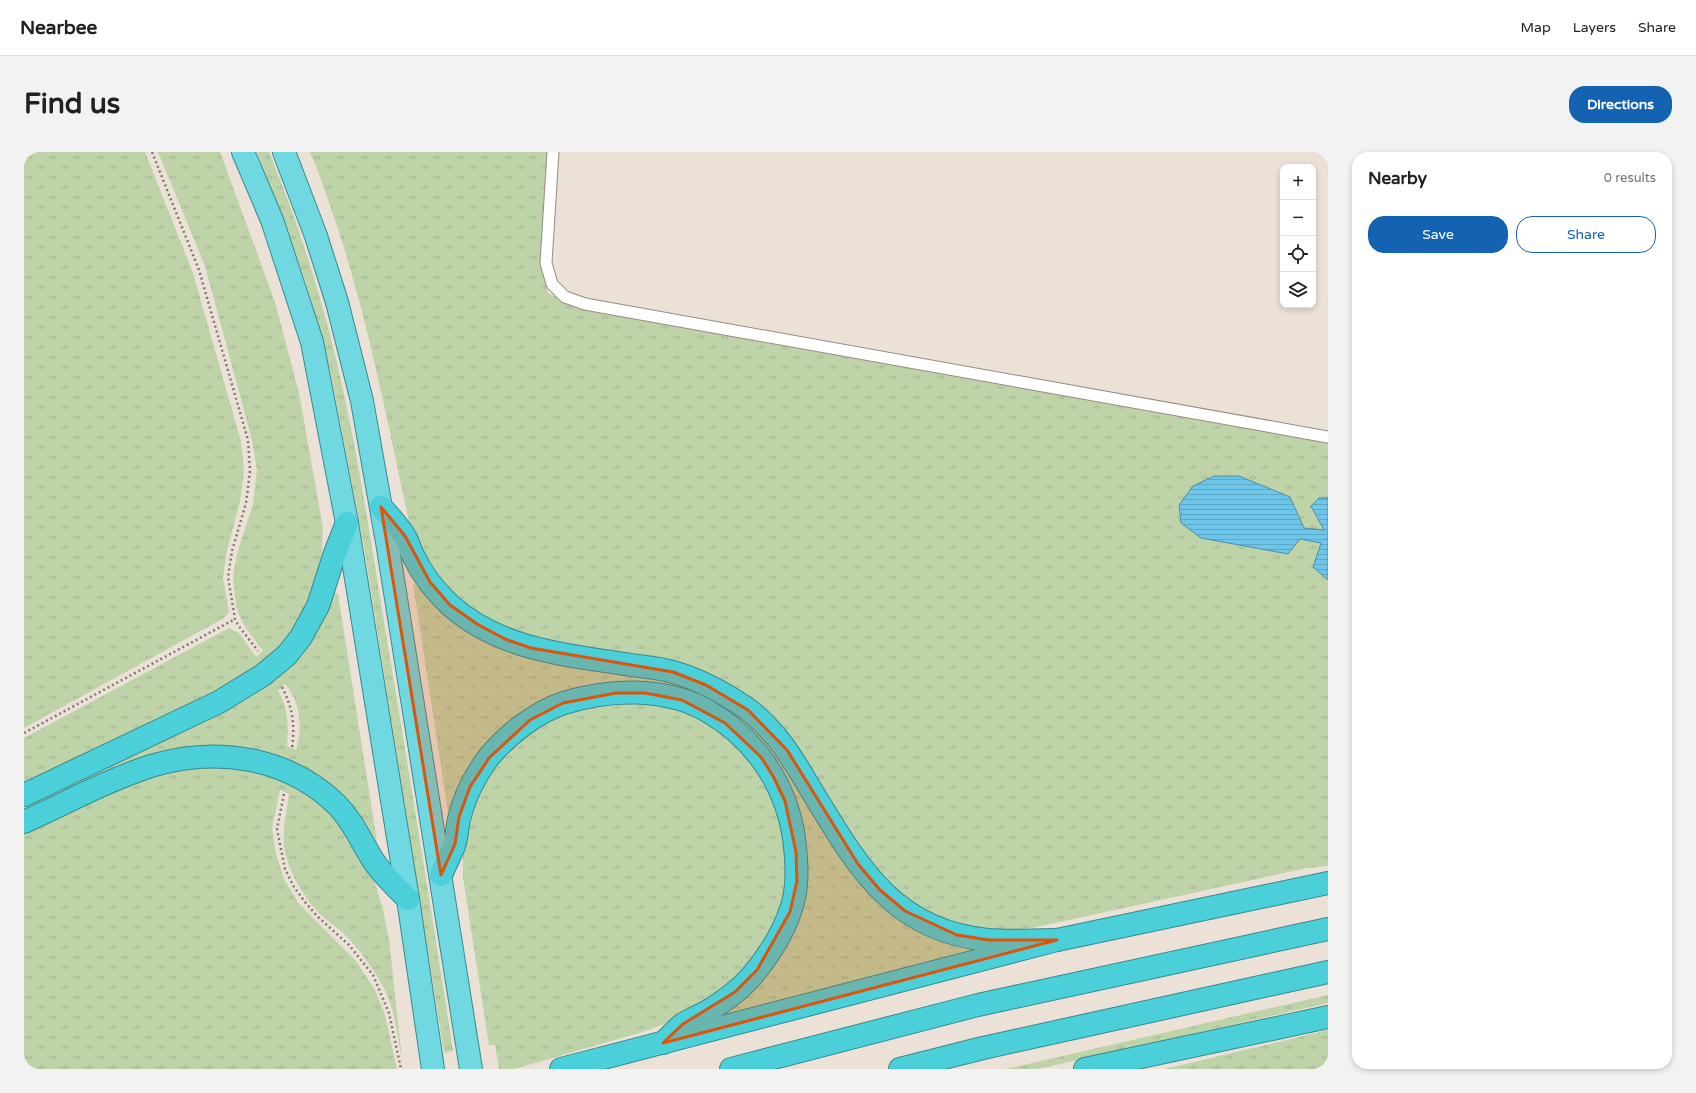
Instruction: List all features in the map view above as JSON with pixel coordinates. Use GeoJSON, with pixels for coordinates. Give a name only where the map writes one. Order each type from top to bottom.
{"type":"FeatureCollection","features":[{"type":"Feature","properties":{"kind":"highway"},"geometry":{"type":"LineString","coordinates":[[243,152],[272,220],[312,342],[347,523],[408,899],[431,1062]]}},
{"type":"Feature","properties":{"kind":"highway"},"geometry":{"type":"LineString","coordinates":[[284,152],[316,236],[337,302],[362,401],[381,507],[470,1059]]}},
{"type":"Feature","properties":{"kind":"highway"},"geometry":{"type":"LineString","coordinates":[[381,507],[405,536],[414,557],[430,582],[450,605],[477,624],[505,639],[539,650],[673,672],[706,685],[748,710],[769,728],[787,750],[858,864],[880,890],[906,911],[936,927],[957,935],[990,940],[1057,940]]}},
{"type":"Feature","properties":{"kind":"highway"},"geometry":{"type":"LineString","coordinates":[[24,795],[219,702],[263,675],[286,655],[301,637],[318,606],[335,553],[347,523]]}},
{"type":"Feature","properties":{"kind":"highway"},"geometry":{"type":"LineString","coordinates":[[441,875],[455,844],[459,817],[470,787],[488,758],[508,738],[530,720],[563,703],[590,696],[616,693],[645,693],[682,700],[703,709],[725,723],[761,757],[773,776],[785,801],[792,824],[796,852],[795,887],[790,912],[775,942],[757,970],[736,992],[710,1010],[683,1024],[663,1043]]}},
{"type":"Feature","properties":{"kind":"highway"},"geometry":{"type":"LineString","coordinates":[[24,822],[118,779],[152,766],[182,760],[210,757],[260,761],[302,778],[322,791],[353,824],[376,864],[408,899]]}},
{"type":"Feature","properties":{"kind":"highway"},"geometry":{"type":"LineString","coordinates":[[561,1069],[1057,940],[1328,883]]}},
{"type":"Feature","properties":{"kind":"highway"},"geometry":{"type":"LineString","coordinates":[[731,1069],[978,1005],[1328,929]]}},
{"type":"Feature","properties":{"kind":"highway"},"geometry":{"type":"LineString","coordinates":[[900,1069],[983,1048],[1328,972]]}},
{"type":"Feature","properties":{"kind":"highway"},"geometry":{"type":"LineString","coordinates":[[1087,1069],[1328,1018]]}},
{"type":"Feature","properties":{"kind":"lane"},"geometry":{"type":"LineString","coordinates":[[553,152],[546,263],[552,284],[565,297],[585,304],[1328,437]]}},
{"type":"Feature","properties":{"kind":"path"},"geometry":{"type":"LineString","coordinates":[[152,152],[199,270],[248,440],[250,471],[246,503],[232,551],[228,577],[235,618],[238,625],[260,654]]}},
{"type":"Feature","properties":{"kind":"path"},"geometry":{"type":"LineString","coordinates":[[24,733],[235,618]]}},
{"type":"Feature","properties":{"kind":"path"},"geometry":{"type":"LineString","coordinates":[[282,687],[293,715],[294,730],[292,748]]}},
{"type":"Feature","properties":{"kind":"path"},"geometry":{"type":"LineString","coordinates":[[285,792],[278,829],[285,869],[304,902],[316,916],[348,945],[373,976],[389,1013],[401,1069]]}},
{"type":"Feature","properties":{"kind":"highlighted area"},"geometry":{"type":"Polygon","coordinates":[[[381,507],[405,536],[430,582],[450,605],[477,624],[505,639],[531,648],[673,672],[706,685],[748,710],[787,750],[858,864],[880,890],[905,911],[957,935],[989,940],[1057,940],[663,1043],[683,1024],[735,992],[757,970],[790,912],[797,881],[796,852],[785,801],[773,776],[761,757],[725,723],[682,700],[645,693],[616,693],[563,703],[530,720],[489,758],[470,787],[459,817],[455,844],[441,875],[381,507]]]}},
{"type":"Feature","properties":{"kind":"green space"},"geometry":{"type":"Polygon","coordinates":[[[24,152],[145,152],[193,273],[241,441],[244,471],[240,502],[227,550],[223,578],[229,612],[224,618],[24,728],[24,152]]]}},
{"type":"Feature","properties":{"kind":"green space"},"geometry":{"type":"Polygon","coordinates":[[[158,152],[220,152],[275,302],[299,393],[323,528],[321,565],[306,612],[280,648],[245,677],[24,786],[24,738],[229,628],[239,633],[256,657],[263,651],[245,627],[240,617],[236,606],[233,576],[237,554],[253,504],[257,470],[252,440],[205,266],[158,152]]]}},
{"type":"Feature","properties":{"kind":"green space"},"geometry":{"type":"Polygon","coordinates":[[[257,152],[269,152],[289,204],[323,309],[344,395],[368,525],[453,1051],[444,1053],[364,547],[330,369],[306,283],[257,152]]]}},
{"type":"Feature","properties":{"kind":"green space"},"geometry":{"type":"Polygon","coordinates":[[[310,152],[547,152],[540,262],[548,293],[584,310],[1328,443],[1328,866],[1307,868],[1032,928],[1006,930],[963,925],[940,918],[922,910],[882,879],[758,705],[508,630],[459,601],[441,582],[422,554],[411,531],[360,303],[338,229],[310,152]]]}},
{"type":"Feature","properties":{"kind":"green space"},"geometry":{"type":"Polygon","coordinates":[[[413,583],[445,612],[668,679],[720,700],[764,735],[871,893],[1000,949],[727,1020],[722,1012],[783,946],[799,825],[709,704],[556,696],[449,819],[413,583]]]}},
{"type":"Feature","properties":{"kind":"green space"},"geometry":{"type":"Polygon","coordinates":[[[332,592],[338,594],[378,848],[271,754],[247,748],[210,748],[24,814],[24,804],[223,710],[332,592]],[[285,684],[278,690],[286,710],[288,731],[287,746],[296,750],[300,724],[297,706],[285,684]]]}},
{"type":"Feature","properties":{"kind":"green space"},"geometry":{"type":"Polygon","coordinates":[[[603,701],[664,703],[701,717],[740,747],[770,789],[784,829],[787,878],[779,911],[769,938],[731,985],[680,1018],[649,1030],[514,1069],[499,1069],[495,1045],[489,1045],[463,878],[463,840],[483,780],[508,748],[557,713],[603,701]]]}},
{"type":"Feature","properties":{"kind":"green space"},"geometry":{"type":"Polygon","coordinates":[[[209,765],[274,774],[327,806],[367,865],[375,883],[383,909],[389,939],[402,1060],[392,1008],[379,979],[365,958],[350,940],[320,914],[308,900],[292,873],[285,854],[284,845],[284,826],[289,794],[280,790],[272,829],[276,854],[284,879],[299,904],[356,961],[375,990],[385,1015],[397,1069],[24,1069],[24,832],[87,801],[136,781],[188,768],[209,765]]]}},
{"type":"Feature","properties":{"kind":"green space"},"geometry":{"type":"Polygon","coordinates":[[[1328,995],[1328,1003],[1038,1069],[1006,1069],[1328,995]]]}},
{"type":"Feature","properties":{"kind":"green space"},"geometry":{"type":"Polygon","coordinates":[[[1328,1030],[1328,1069],[1165,1069],[1328,1030]]]}},
{"type":"Feature","properties":{"kind":"water"},"geometry":{"type":"Polygon","coordinates":[[[1214,476],[1239,476],[1290,497],[1304,528],[1324,530],[1311,506],[1319,498],[1328,498],[1328,580],[1313,567],[1321,543],[1300,539],[1288,554],[1201,538],[1181,523],[1179,505],[1193,486],[1214,476]]]}}]}
